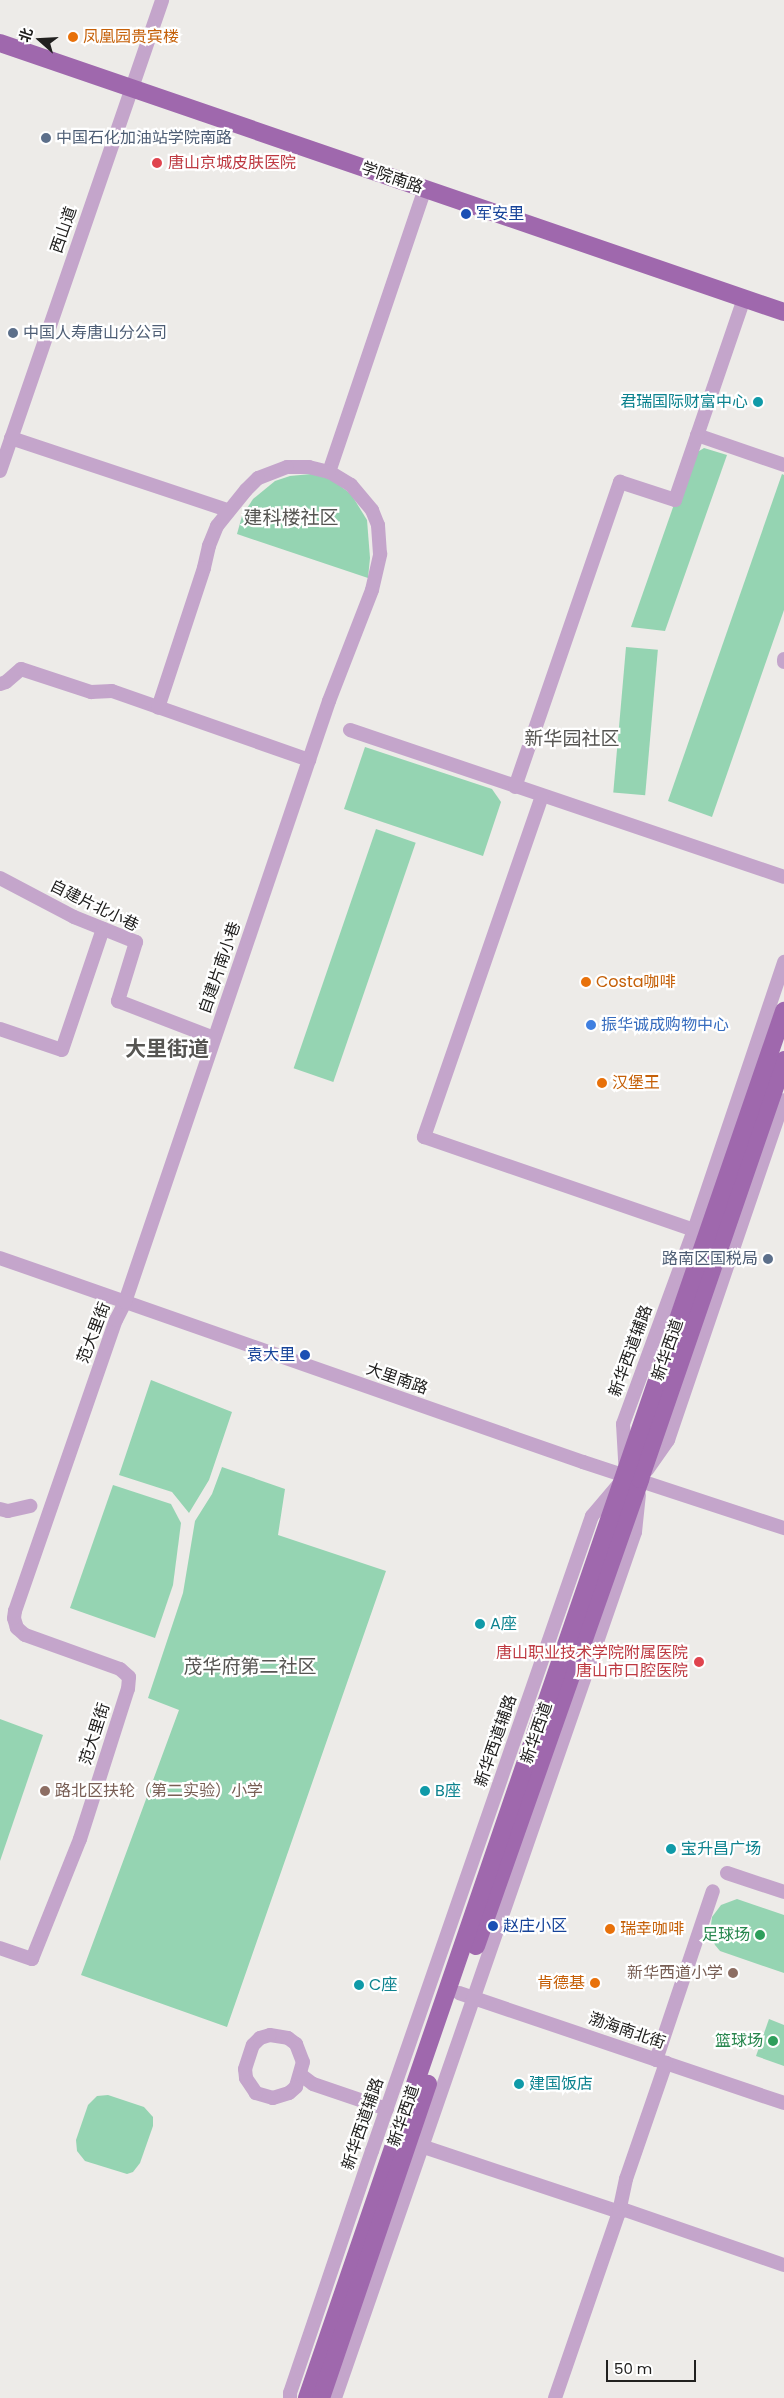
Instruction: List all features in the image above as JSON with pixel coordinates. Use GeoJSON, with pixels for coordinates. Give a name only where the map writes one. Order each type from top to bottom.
{"type":"FeatureCollection","features":[{"type":"Feature","properties":{"kind":"main road","name":"学院南路"},"geometry":{"type":"LineString","coordinates":[[0,43],[784,312]]}},
{"type":"Feature","properties":{"kind":"main road","name":"新华西道"},"geometry":{"type":"LineString","coordinates":[[321,2398],[466,1995],[784,1011]]}},
{"type":"Feature","properties":{"kind":"main road","name":"新华西道"},"geometry":{"type":"LineString","coordinates":[[307,2398],[633,1478],[784,1060]]}},
{"type":"Feature","properties":{"kind":"street","name":"西山道"},"geometry":{"type":"LineString","coordinates":[[0,471],[162,0]]}},
{"type":"Feature","properties":{"kind":"street"},"geometry":{"type":"LineString","coordinates":[[329,472],[425,189]]}},
{"type":"Feature","properties":{"kind":"street"},"geometry":{"type":"LineString","coordinates":[[515,787],[620,482],[675,500],[744,298]]}},
{"type":"Feature","properties":{"kind":"street"},"geometry":{"type":"LineString","coordinates":[[697,435],[784,466]]}},
{"type":"Feature","properties":{"kind":"street"},"geometry":{"type":"LineString","coordinates":[[12,438],[228,510]]}},
{"type":"Feature","properties":{"kind":"street","name":"自建片南小巷"},"geometry":{"type":"LineString","coordinates":[[124,1302],[329,701],[372,590],[380,554],[378,525],[372,510],[351,485],[329,472],[309,467],[287,467],[258,478],[228,510],[217,526],[209,546],[204,568],[158,708]]}},
{"type":"Feature","properties":{"kind":"street"},"geometry":{"type":"LineString","coordinates":[[0,684],[6,682],[22,669],[91,692],[112,691],[309,760]]}},
{"type":"Feature","properties":{"kind":"street"},"geometry":{"type":"LineString","coordinates":[[350,730],[784,877]]}},
{"type":"Feature","properties":{"kind":"street"},"geometry":{"type":"LineString","coordinates":[[542,796],[424,1137],[694,1230]]}},
{"type":"Feature","properties":{"kind":"street","name":"自建片北小巷"},"geometry":{"type":"LineString","coordinates":[[0,878],[103,929],[136,942],[118,1001],[214,1038]]}},
{"type":"Feature","properties":{"kind":"street"},"geometry":{"type":"LineString","coordinates":[[0,1029],[62,1050],[103,929]]}},
{"type":"Feature","properties":{"kind":"street","name":"新华西道辅路"},"geometry":{"type":"LineString","coordinates":[[633,1478],[623,1424],[694,1230],[784,962]]}},
{"type":"Feature","properties":{"kind":"street","name":"新华西道辅路"},"geometry":{"type":"LineString","coordinates":[[290,2398],[290,2392],[387,2108],[592,1516],[633,1478],[668,1440],[784,1100]]}},
{"type":"Feature","properties":{"kind":"street","name":"大里南路"},"geometry":{"type":"LineString","coordinates":[[0,1258],[633,1478],[784,1528]]}},
{"type":"Feature","properties":{"kind":"street","name":"范大里街"},"geometry":{"type":"LineString","coordinates":[[0,1948],[32,1959],[80,1839],[128,1689],[129,1677],[120,1669],[25,1635],[17,1628],[14,1618],[69,1454],[124,1302]]}},
{"type":"Feature","properties":{"kind":"street","name":"范大里街"},"geometry":{"type":"LineString","coordinates":[[0,1954],[36,1966],[86,1842],[138,1684],[136,1674],[124,1664],[31,1632],[25,1626],[21,1616],[71,1465],[122,1322],[124,1302]]}},
{"type":"Feature","properties":{"kind":"street"},"geometry":{"type":"LineString","coordinates":[[0,1509],[8,1511],[30,1506]]}},
{"type":"Feature","properties":{"kind":"street"},"geometry":{"type":"LineString","coordinates":[[727,1873],[784,1892]]}},
{"type":"Feature","properties":{"kind":"street"},"geometry":{"type":"LineString","coordinates":[[555,2398],[619,2212],[626,2179],[713,1891]]}},
{"type":"Feature","properties":{"kind":"street"},"geometry":{"type":"LineString","coordinates":[[335,2398],[422,2146],[466,1995]]}},
{"type":"Feature","properties":{"kind":"street","name":"渤海南北街"},"geometry":{"type":"LineString","coordinates":[[466,1995],[784,2103]]}},
{"type":"Feature","properties":{"kind":"street"},"geometry":{"type":"LineString","coordinates":[[270,2035],[288,2038],[296,2044],[301,2052],[303,2062],[300,2075],[296,2087],[281,2097],[264,2097],[256,2092],[246,2078],[245,2069],[253,2044],[260,2038],[270,2035]]}},
{"type":"Feature","properties":{"kind":"street"},"geometry":{"type":"LineString","coordinates":[[300,2075],[314,2084],[387,2108]]}},
{"type":"Feature","properties":{"kind":"street"},"geometry":{"type":"LineString","coordinates":[[422,2146],[619,2212],[625,2210],[784,2265]]}},
{"type":"Feature","properties":{"kind":"green space"},"geometry":{"type":"Polygon","coordinates":[[[704,448],[727,455],[665,631],[631,627],[691,456],[704,448]]]}},
{"type":"Feature","properties":{"kind":"green space"},"geometry":{"type":"Polygon","coordinates":[[[311,474],[331,479],[351,494],[367,520],[370,558],[368,578],[237,534],[242,516],[253,499],[275,481],[290,476],[311,474]]]}},
{"type":"Feature","properties":{"kind":"green space"},"geometry":{"type":"Polygon","coordinates":[[[782,474],[784,475],[784,610],[712,817],[668,801],[782,474]]]}},
{"type":"Feature","properties":{"kind":"green space"},"geometry":{"type":"Polygon","coordinates":[[[626,647],[658,650],[645,795],[613,792],[626,647]]]}},
{"type":"Feature","properties":{"kind":"green space"},"geometry":{"type":"Polygon","coordinates":[[[365,747],[492,789],[501,802],[483,856],[344,809],[365,747]]]}},
{"type":"Feature","properties":{"kind":"green space"},"geometry":{"type":"Polygon","coordinates":[[[376,829],[416,843],[333,1082],[294,1068],[376,829]]]}},
{"type":"Feature","properties":{"kind":"green space"},"geometry":{"type":"Polygon","coordinates":[[[151,1380],[232,1412],[209,1480],[189,1513],[172,1492],[119,1475],[151,1380]]]}},
{"type":"Feature","properties":{"kind":"green space"},"geometry":{"type":"Polygon","coordinates":[[[222,1467],[285,1489],[278,1535],[386,1571],[227,2027],[81,1975],[179,1710],[148,1698],[183,1593],[195,1521],[212,1494],[222,1467]]]}},
{"type":"Feature","properties":{"kind":"green space"},"geometry":{"type":"Polygon","coordinates":[[[113,1485],[171,1504],[181,1523],[173,1585],[155,1638],[70,1608],[113,1485]]]}},
{"type":"Feature","properties":{"kind":"green space"},"geometry":{"type":"Polygon","coordinates":[[[0,1719],[43,1735],[0,1861],[0,1719]]]}},
{"type":"Feature","properties":{"kind":"green space"},"geometry":{"type":"Polygon","coordinates":[[[737,1899],[784,1915],[784,1973],[720,1951],[715,1945],[710,1933],[712,1917],[721,1905],[737,1899]]]}},
{"type":"Feature","properties":{"kind":"green space","name":"篮球场"},"geometry":{"type":"Polygon","coordinates":[[[769,2019],[784,2025],[784,2066],[756,2056],[769,2019]]]}},
{"type":"Feature","properties":{"kind":"green space"},"geometry":{"type":"Polygon","coordinates":[[[108,2095],[144,2107],[153,2117],[153,2126],[140,2163],[133,2172],[127,2174],[85,2161],[77,2151],[76,2140],[88,2105],[97,2096],[108,2095]]]}},
{"type":"Feature","properties":{"kind":"place","name":"凤凰园贵宾楼"},"geometry":{"type":"Point","coordinates":[73,37]}},
{"type":"Feature","properties":{"kind":"place","name":"中国石化加油站学院南路"},"geometry":{"type":"Point","coordinates":[46,138]}},
{"type":"Feature","properties":{"kind":"place","name":"唐山京城皮肤医院"},"geometry":{"type":"Point","coordinates":[157,163]}},
{"type":"Feature","properties":{"kind":"place","name":"军安里"},"geometry":{"type":"Point","coordinates":[466,214]}},
{"type":"Feature","properties":{"kind":"place","name":"中国人寿唐山分公司"},"geometry":{"type":"Point","coordinates":[13,333]}},
{"type":"Feature","properties":{"kind":"place","name":"君瑞国际财富中心"},"geometry":{"type":"Point","coordinates":[758,402]}},
{"type":"Feature","properties":{"kind":"place","name":"Costa咖啡"},"geometry":{"type":"Point","coordinates":[586,982]}},
{"type":"Feature","properties":{"kind":"place","name":"振华诚成购物中心"},"geometry":{"type":"Point","coordinates":[591,1025]}},
{"type":"Feature","properties":{"kind":"place","name":"汉堡王"},"geometry":{"type":"Point","coordinates":[602,1083]}},
{"type":"Feature","properties":{"kind":"place","name":"路南区国税局"},"geometry":{"type":"Point","coordinates":[768,1259]}},
{"type":"Feature","properties":{"kind":"place","name":"袁大里"},"geometry":{"type":"Point","coordinates":[305,1355]}},
{"type":"Feature","properties":{"kind":"place","name":"A座"},"geometry":{"type":"Point","coordinates":[480,1624]}},
{"type":"Feature","properties":{"kind":"place","name":"唐山职业技术学院附属医院 唐山市口腔医院"},"geometry":{"type":"Point","coordinates":[699,1662]}},
{"type":"Feature","properties":{"kind":"place","name":"路北区扶轮（第二实验）小学"},"geometry":{"type":"Point","coordinates":[45,1791]}},
{"type":"Feature","properties":{"kind":"place","name":"B座"},"geometry":{"type":"Point","coordinates":[425,1791]}},
{"type":"Feature","properties":{"kind":"place","name":"宝升昌广场"},"geometry":{"type":"Point","coordinates":[671,1849]}},
{"type":"Feature","properties":{"kind":"place","name":"赵庄小区"},"geometry":{"type":"Point","coordinates":[493,1926]}},
{"type":"Feature","properties":{"kind":"place","name":"瑞幸咖啡"},"geometry":{"type":"Point","coordinates":[610,1929]}},
{"type":"Feature","properties":{"kind":"place","name":"足球场"},"geometry":{"type":"Point","coordinates":[760,1935]}},
{"type":"Feature","properties":{"kind":"place","name":"新华西道小学"},"geometry":{"type":"Point","coordinates":[733,1973]}},
{"type":"Feature","properties":{"kind":"place","name":"肯德基"},"geometry":{"type":"Point","coordinates":[595,1983]}},
{"type":"Feature","properties":{"kind":"place","name":"C座"},"geometry":{"type":"Point","coordinates":[359,1985]}},
{"type":"Feature","properties":{"kind":"place","name":"篮球场"},"geometry":{"type":"Point","coordinates":[773,2041]}},
{"type":"Feature","properties":{"kind":"place","name":"建国饭店"},"geometry":{"type":"Point","coordinates":[519,2084]}},
{"type":"Feature","properties":{"kind":"district","name":"建科楼社区"},"geometry":{"type":"Point","coordinates":[291,518]}},
{"type":"Feature","properties":{"kind":"district","name":"新华园社区"},"geometry":{"type":"Point","coordinates":[572,739]}},
{"type":"Feature","properties":{"kind":"district","name":"大里街道"},"geometry":{"type":"Point","coordinates":[167,1049]}},
{"type":"Feature","properties":{"kind":"district","name":"茂华府第二社区"},"geometry":{"type":"Point","coordinates":[250,1667]}}]}
